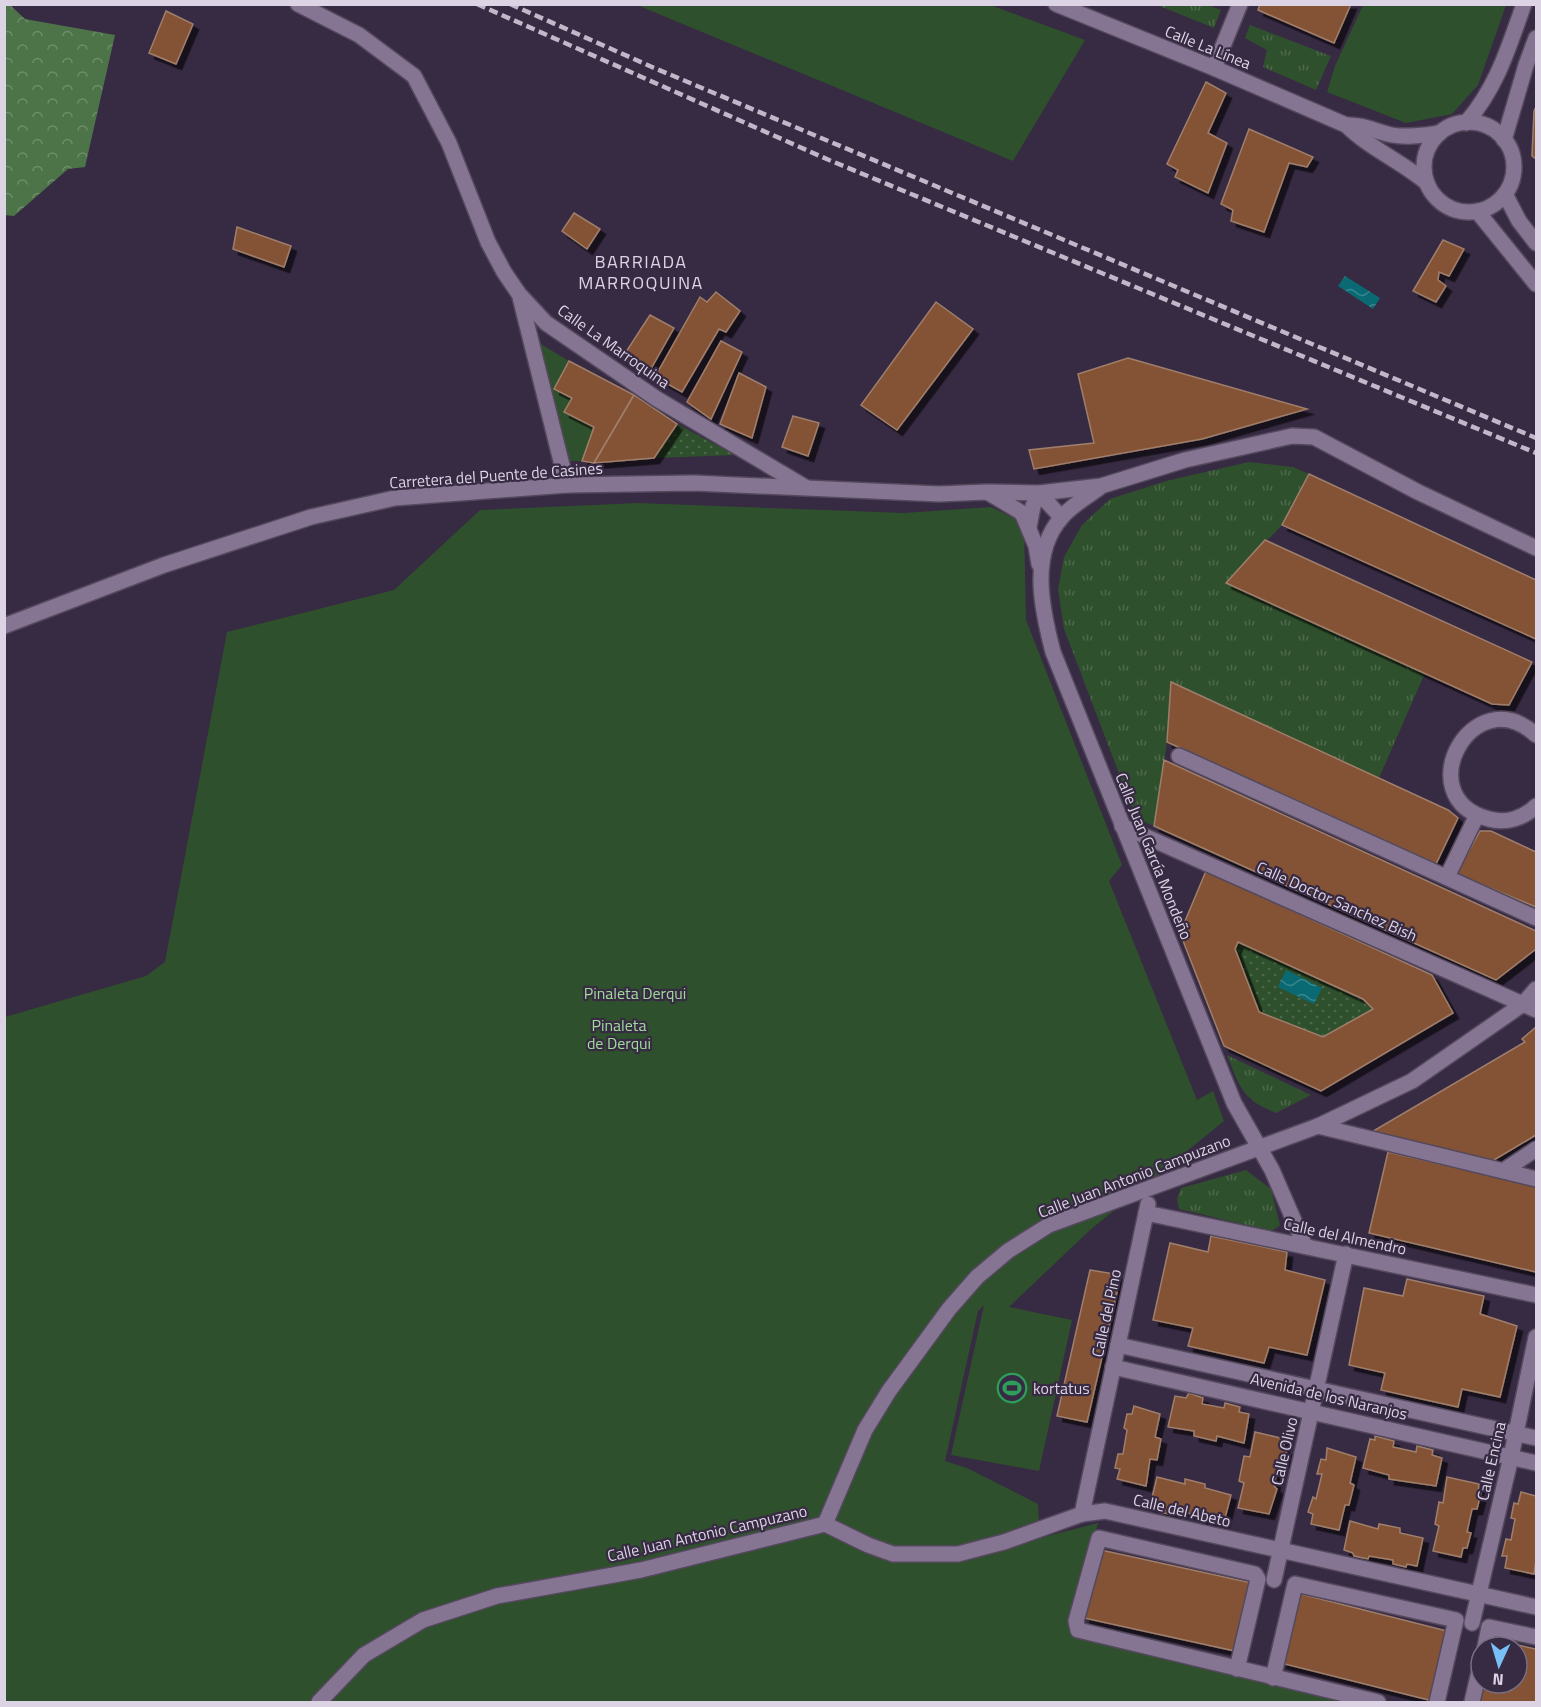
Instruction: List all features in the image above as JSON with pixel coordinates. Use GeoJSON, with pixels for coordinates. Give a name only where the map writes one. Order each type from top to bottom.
{"type":"FeatureCollection","features":[{"type":"Feature","properties":{"kind":"street","name":"Calle La Marroquina"},"geometry":{"type":"LineString","coordinates":[[298,4],[359,35],[414,76],[449,143],[488,242],[519,294],[546,322],[657,399],[808,489]]}},
{"type":"Feature","properties":{"kind":"street","name":"Calle La Línea"},"geometry":{"type":"LineString","coordinates":[[1056,4],[1346,125],[1355,135],[1398,160],[1427,183]]}},
{"type":"Feature","properties":{"kind":"street"},"geometry":{"type":"LineString","coordinates":[[1214,68],[1240,4]]}},
{"type":"Feature","properties":{"kind":"street"},"geometry":{"type":"LineString","coordinates":[[1466,123],[1485,101],[1506,56],[1524,4]]}},
{"type":"Feature","properties":{"kind":"street"},"geometry":{"type":"LineString","coordinates":[[1504,140],[1536,38]]}},
{"type":"Feature","properties":{"kind":"street"},"geometry":{"type":"LineString","coordinates":[[1466,123],[1480,124],[1493,130],[1504,140],[1511,152],[1514,166],[1512,181],[1505,194],[1497,202],[1477,211],[1462,212],[1448,207],[1436,198],[1427,183],[1424,171],[1425,156],[1440,133],[1466,123]]}},
{"type":"Feature","properties":{"kind":"street","name":"Calle La Línea"},"geometry":{"type":"LineString","coordinates":[[1346,125],[1356,124],[1391,135],[1407,137],[1440,133]]}},
{"type":"Feature","properties":{"kind":"street"},"geometry":{"type":"LineString","coordinates":[[1505,194],[1519,221],[1536,243]]}},
{"type":"Feature","properties":{"kind":"street"},"geometry":{"type":"LineString","coordinates":[[1477,211],[1536,284]]}},
{"type":"Feature","properties":{"kind":"street"},"geometry":{"type":"LineString","coordinates":[[519,294],[567,485]]}},
{"type":"Feature","properties":{"kind":"street","name":"Calle Juan García Mondeño"},"geometry":{"type":"LineString","coordinates":[[939,494],[1040,493],[1101,486],[1185,460],[1292,436],[1314,436],[1418,492],[1536,548]]}},
{"type":"Feature","properties":{"kind":"street","name":"Carretera del Puente de Casines"},"geometry":{"type":"LineString","coordinates":[[4,626],[164,565],[311,517],[395,498],[567,485],[694,483],[939,494]]}},
{"type":"Feature","properties":{"kind":"street","name":"Calle Juan García Mondeño"},"geometry":{"type":"LineString","coordinates":[[1101,486],[1061,517],[1050,538],[1040,570],[1041,600],[1053,652],[1234,1103],[1261,1148],[1283,1192],[1305,1246]]}},
{"type":"Feature","properties":{"kind":"street"},"geometry":{"type":"LineString","coordinates":[[986,492],[1022,513],[1036,546],[1040,570]]}},
{"type":"Feature","properties":{"kind":"street"},"geometry":{"type":"LineString","coordinates":[[1029,527],[1033,506],[1040,493],[1061,517]]}},
{"type":"Feature","properties":{"kind":"street"},"geometry":{"type":"LineString","coordinates":[[1536,735],[1522,724],[1505,721],[1488,722],[1472,729],[1460,741],[1453,756],[1450,773],[1454,790],[1463,804],[1477,815],[1491,820],[1506,821],[1521,817],[1536,808]]}},
{"type":"Feature","properties":{"kind":"street"},"geometry":{"type":"LineString","coordinates":[[1179,756],[1536,918]]}},
{"type":"Feature","properties":{"kind":"street"},"geometry":{"type":"LineString","coordinates":[[1447,877],[1477,815]]}},
{"type":"Feature","properties":{"kind":"street","name":"Calle Doctor Sanchez Bish"},"geometry":{"type":"LineString","coordinates":[[1122,826],[1530,1007]]}},
{"type":"Feature","properties":{"kind":"street","name":"Calle Juan Antonio Campuzano"},"geometry":{"type":"LineString","coordinates":[[319,1702],[364,1655],[423,1620],[497,1596],[641,1570],[825,1524],[860,1440],[889,1392],[918,1349],[977,1277],[1008,1251],[1049,1225],[1318,1126],[1412,1081],[1530,1007],[1536,989]]}},
{"type":"Feature","properties":{"kind":"street"},"geometry":{"type":"LineString","coordinates":[[1318,1126],[1536,1179]]}},
{"type":"Feature","properties":{"kind":"street"},"geometry":{"type":"LineString","coordinates":[[1503,1171],[1536,1149]]}},
{"type":"Feature","properties":{"kind":"street","name":"Calle del Pino"},"geometry":{"type":"LineString","coordinates":[[1082,1514],[1151,1189]]}},
{"type":"Feature","properties":{"kind":"street","name":"Calle del Almendro"},"geometry":{"type":"LineString","coordinates":[[1146,1213],[1536,1295]]}},
{"type":"Feature","properties":{"kind":"street","name":"Calle Olivo"},"geometry":{"type":"LineString","coordinates":[[1274,1580],[1346,1254]]}},
{"type":"Feature","properties":{"kind":"street","name":"Calle Encina"},"geometry":{"type":"LineString","coordinates":[[1437,1702],[1464,1621],[1479,1593],[1536,1336]]}},
{"type":"Feature","properties":{"kind":"street","name":"Avenida de los Naranjos"},"geometry":{"type":"LineString","coordinates":[[1118,1345],[1536,1438]]}},
{"type":"Feature","properties":{"kind":"street","name":"Avenida de los Naranjos"},"geometry":{"type":"LineString","coordinates":[[1113,1367],[1311,1410],[1536,1463]]}},
{"type":"Feature","properties":{"kind":"street","name":"Calle del Abeto"},"geometry":{"type":"LineString","coordinates":[[825,1524],[868,1545],[893,1554],[958,1554],[1004,1542],[1082,1514],[1105,1511],[1536,1607]]}},
{"type":"Feature","properties":{"kind":"street"},"geometry":{"type":"LineString","coordinates":[[1378,1702],[1078,1630],[1076,1621],[1099,1538],[1274,1580],[1536,1637]]}},
{"type":"Feature","properties":{"kind":"street"},"geometry":{"type":"LineString","coordinates":[[1237,1669],[1258,1579],[1255,1574]]}},
{"type":"Feature","properties":{"kind":"street"},"geometry":{"type":"LineString","coordinates":[[1272,1678],[1295,1584]]}},
{"type":"Feature","properties":{"kind":"street"},"geometry":{"type":"LineString","coordinates":[[1487,1635],[1489,1627]]}},
{"type":"Feature","properties":{"kind":"green space"},"geometry":{"type":"Polygon","coordinates":[[[5,4],[10,5],[25,19],[115,35],[85,167],[68,169],[14,216],[4,215],[5,4]]]}},
{"type":"Feature","properties":{"kind":"green space"},"geometry":{"type":"Polygon","coordinates":[[[1363,4],[1506,5],[1478,85],[1452,114],[1406,123],[1327,92],[1335,66],[1363,4]]]}},
{"type":"Feature","properties":{"kind":"green space"},"geometry":{"type":"Polygon","coordinates":[[[637,5],[990,5],[1085,40],[1013,161],[637,5]]]}},
{"type":"Feature","properties":{"kind":"green space"},"geometry":{"type":"Polygon","coordinates":[[[1157,5],[1208,5],[1221,10],[1214,28],[1157,5]]]}},
{"type":"Feature","properties":{"kind":"green space"},"geometry":{"type":"Polygon","coordinates":[[[1250,25],[1331,56],[1316,90],[1263,67],[1267,50],[1245,38],[1250,25]]]}},
{"type":"Feature","properties":{"kind":"green space"},"geometry":{"type":"Polygon","coordinates":[[[539,343],[569,361],[554,389],[572,398],[564,412],[594,427],[582,461],[570,461],[539,343]]]}},
{"type":"Feature","properties":{"kind":"green space"},"geometry":{"type":"Polygon","coordinates":[[[677,424],[735,455],[654,458],[677,424]]]}},
{"type":"Feature","properties":{"kind":"green space"},"geometry":{"type":"Polygon","coordinates":[[[1249,462],[1293,467],[1309,474],[1282,525],[1226,583],[1425,673],[1379,778],[1171,682],[1167,742],[1154,826],[1136,818],[1064,629],[1058,589],[1064,557],[1082,525],[1110,499],[1166,481],[1249,462]]]}},
{"type":"Feature","properties":{"kind":"green space","name":"Pinaleta Derqui"},"geometry":{"type":"Polygon","coordinates":[[[638,503],[904,513],[991,507],[1024,523],[1026,620],[1122,865],[1109,881],[1197,1100],[1213,1091],[1224,1121],[1090,1230],[1009,1307],[1072,1320],[1039,1471],[951,1455],[984,1305],[978,1311],[945,1461],[967,1468],[1038,1504],[1040,1538],[1098,1523],[1072,1625],[1387,1702],[5,1702],[5,1017],[146,976],[165,962],[227,632],[394,590],[480,510],[638,503]]]}},
{"type":"Feature","properties":{"kind":"green space"},"geometry":{"type":"Polygon","coordinates":[[[1238,942],[1363,999],[1373,1009],[1323,1037],[1259,1012],[1235,949],[1238,942]]]}},
{"type":"Feature","properties":{"kind":"green space"},"geometry":{"type":"Polygon","coordinates":[[[1227,1055],[1311,1095],[1276,1113],[1265,1108],[1244,1091],[1227,1055]]]}},
{"type":"Feature","properties":{"kind":"green space"},"geometry":{"type":"Polygon","coordinates":[[[1246,1170],[1271,1189],[1280,1225],[1272,1231],[1179,1209],[1177,1199],[1181,1188],[1246,1170]]]}},
{"type":"Feature","properties":{"kind":"water"},"geometry":{"type":"Polygon","coordinates":[[[1345,276],[1380,298],[1373,309],[1338,286],[1345,276]]]}},
{"type":"Feature","properties":{"kind":"water"},"geometry":{"type":"Polygon","coordinates":[[[1286,970],[1322,988],[1314,1004],[1278,987],[1286,970]]]}},
{"type":"Feature","properties":{"kind":"building"},"geometry":{"type":"Polygon","coordinates":[[[1260,4],[1351,4],[1334,43],[1258,10],[1260,4]]]}},
{"type":"Feature","properties":{"kind":"building"},"geometry":{"type":"Polygon","coordinates":[[[166,11],[193,24],[176,64],[149,53],[166,11]]]}},
{"type":"Feature","properties":{"kind":"building"},"geometry":{"type":"Polygon","coordinates":[[[1206,82],[1226,93],[1208,133],[1227,143],[1208,193],[1175,177],[1178,170],[1167,164],[1206,82]]]}},
{"type":"Feature","properties":{"kind":"building"},"geometry":{"type":"Polygon","coordinates":[[[1536,107],[1536,159],[1532,156],[1536,107]]]}},
{"type":"Feature","properties":{"kind":"building"},"geometry":{"type":"Polygon","coordinates":[[[1249,129],[1313,157],[1307,167],[1289,163],[1264,232],[1231,221],[1233,210],[1221,204],[1249,129]]]}},
{"type":"Feature","properties":{"kind":"building"},"geometry":{"type":"Polygon","coordinates":[[[574,213],[600,229],[587,249],[562,231],[574,213]]]}},
{"type":"Feature","properties":{"kind":"building"},"geometry":{"type":"Polygon","coordinates":[[[237,227],[291,246],[284,267],[233,249],[237,227]]]}},
{"type":"Feature","properties":{"kind":"building"},"geometry":{"type":"Polygon","coordinates":[[[1443,240],[1464,249],[1449,276],[1439,272],[1438,280],[1446,286],[1436,302],[1413,291],[1443,240]]]}},
{"type":"Feature","properties":{"kind":"building"},"geometry":{"type":"Polygon","coordinates":[[[716,292],[740,311],[726,332],[719,329],[682,392],[655,377],[700,297],[707,302],[716,292]]]}},
{"type":"Feature","properties":{"kind":"building"},"geometry":{"type":"Polygon","coordinates":[[[936,302],[973,329],[897,430],[861,405],[936,302]]]}},
{"type":"Feature","properties":{"kind":"building"},"geometry":{"type":"Polygon","coordinates":[[[650,315],[674,328],[648,374],[622,358],[650,315]]]}},
{"type":"Feature","properties":{"kind":"building"},"geometry":{"type":"Polygon","coordinates":[[[721,341],[742,352],[711,419],[687,402],[721,341]]]}},
{"type":"Feature","properties":{"kind":"building"},"geometry":{"type":"Polygon","coordinates":[[[1128,358],[1307,409],[1202,439],[1034,469],[1029,450],[1094,443],[1078,374],[1128,358]]]}},
{"type":"Feature","properties":{"kind":"building"},"geometry":{"type":"Polygon","coordinates":[[[569,361],[634,395],[594,463],[582,461],[594,427],[564,412],[572,398],[554,389],[569,361]]]}},
{"type":"Feature","properties":{"kind":"building"},"geometry":{"type":"Polygon","coordinates":[[[739,373],[766,387],[752,438],[720,424],[739,373]]]}},
{"type":"Feature","properties":{"kind":"building"},"geometry":{"type":"Polygon","coordinates":[[[634,395],[677,424],[654,458],[594,463],[634,395]]]}},
{"type":"Feature","properties":{"kind":"building"},"geometry":{"type":"Polygon","coordinates":[[[793,416],[819,423],[808,456],[782,447],[793,416]]]}},
{"type":"Feature","properties":{"kind":"building"},"geometry":{"type":"Polygon","coordinates":[[[1309,474],[1536,580],[1536,639],[1282,525],[1309,474]]]}},
{"type":"Feature","properties":{"kind":"building"},"geometry":{"type":"Polygon","coordinates":[[[1265,540],[1532,662],[1509,705],[1492,704],[1226,583],[1265,540]]]}},
{"type":"Feature","properties":{"kind":"building"},"geometry":{"type":"Polygon","coordinates":[[[1171,682],[1448,810],[1458,818],[1436,864],[1167,742],[1171,682]]]}},
{"type":"Feature","properties":{"kind":"building"},"geometry":{"type":"Polygon","coordinates":[[[1164,760],[1536,931],[1536,949],[1496,980],[1154,826],[1164,760]]]}},
{"type":"Feature","properties":{"kind":"building"},"geometry":{"type":"Polygon","coordinates":[[[1480,831],[1491,831],[1536,852],[1536,907],[1456,874],[1480,831]]]}},
{"type":"Feature","properties":{"kind":"building"},"geometry":{"type":"Polygon","coordinates":[[[1206,871],[1432,975],[1453,1013],[1321,1091],[1224,1046],[1180,933],[1206,871]],[[1238,942],[1235,949],[1259,1012],[1323,1037],[1373,1009],[1363,999],[1238,942]]]}},
{"type":"Feature","properties":{"kind":"building"},"geometry":{"type":"Polygon","coordinates":[[[1536,1027],[1536,1135],[1489,1163],[1370,1133],[1525,1042],[1522,1039],[1536,1027]]]}},
{"type":"Feature","properties":{"kind":"building"},"geometry":{"type":"Polygon","coordinates":[[[1388,1152],[1536,1186],[1536,1272],[1369,1233],[1388,1152]]]}},
{"type":"Feature","properties":{"kind":"building"},"geometry":{"type":"Polygon","coordinates":[[[1211,1236],[1287,1252],[1285,1270],[1325,1280],[1307,1355],[1269,1347],[1264,1363],[1188,1346],[1193,1328],[1153,1320],[1170,1243],[1208,1252],[1211,1236]]]}},
{"type":"Feature","properties":{"kind":"building"},"geometry":{"type":"Polygon","coordinates":[[[1090,1270],[1121,1275],[1087,1422],[1057,1416],[1090,1270]]]}},
{"type":"Feature","properties":{"kind":"building"},"geometry":{"type":"Polygon","coordinates":[[[1407,1279],[1484,1296],[1480,1314],[1517,1326],[1500,1397],[1462,1389],[1458,1407],[1381,1390],[1385,1373],[1349,1365],[1364,1288],[1403,1296],[1407,1279]]]}},
{"type":"Feature","properties":{"kind":"building"},"geometry":{"type":"Polygon","coordinates":[[[1189,1393],[1203,1398],[1202,1404],[1224,1408],[1225,1403],[1240,1407],[1239,1412],[1249,1414],[1244,1443],[1217,1436],[1216,1441],[1194,1436],[1194,1431],[1168,1427],[1175,1396],[1186,1398],[1189,1393]]]}},
{"type":"Feature","properties":{"kind":"building"},"geometry":{"type":"Polygon","coordinates":[[[1134,1406],[1160,1414],[1155,1437],[1161,1439],[1157,1460],[1150,1459],[1146,1486],[1117,1479],[1120,1469],[1115,1468],[1118,1454],[1123,1454],[1127,1414],[1132,1414],[1134,1406]]]}},
{"type":"Feature","properties":{"kind":"building"},"geometry":{"type":"Polygon","coordinates":[[[1255,1432],[1285,1439],[1283,1450],[1287,1450],[1284,1462],[1279,1460],[1274,1486],[1277,1489],[1269,1514],[1238,1508],[1244,1483],[1239,1481],[1244,1456],[1250,1457],[1255,1432]]]}},
{"type":"Feature","properties":{"kind":"building"},"geometry":{"type":"Polygon","coordinates":[[[1375,1436],[1394,1441],[1393,1447],[1416,1452],[1417,1446],[1433,1450],[1432,1455],[1442,1458],[1436,1486],[1389,1479],[1389,1475],[1363,1468],[1370,1439],[1375,1440],[1375,1436]]]}},
{"type":"Feature","properties":{"kind":"building"},"geometry":{"type":"Polygon","coordinates":[[[1327,1448],[1356,1457],[1350,1483],[1354,1485],[1349,1505],[1345,1505],[1339,1530],[1311,1524],[1313,1514],[1308,1512],[1313,1497],[1316,1499],[1322,1474],[1317,1474],[1321,1459],[1326,1460],[1327,1448]]]}},
{"type":"Feature","properties":{"kind":"building"},"geometry":{"type":"Polygon","coordinates":[[[1157,1477],[1185,1484],[1185,1479],[1205,1484],[1205,1488],[1231,1495],[1224,1522],[1199,1520],[1200,1516],[1175,1510],[1175,1515],[1159,1512],[1161,1508],[1150,1506],[1157,1477]]]}},
{"type":"Feature","properties":{"kind":"building"},"geometry":{"type":"Polygon","coordinates":[[[1447,1477],[1479,1484],[1478,1492],[1481,1493],[1477,1509],[1472,1509],[1467,1532],[1471,1533],[1467,1548],[1463,1548],[1461,1557],[1433,1551],[1439,1526],[1435,1524],[1439,1502],[1443,1503],[1447,1477]]]}},
{"type":"Feature","properties":{"kind":"building"},"geometry":{"type":"Polygon","coordinates":[[[1521,1492],[1536,1496],[1534,1574],[1505,1568],[1507,1556],[1502,1556],[1506,1539],[1511,1540],[1515,1519],[1511,1518],[1514,1503],[1518,1504],[1521,1492]]]}},
{"type":"Feature","properties":{"kind":"building"},"geometry":{"type":"Polygon","coordinates":[[[1350,1521],[1378,1529],[1379,1524],[1400,1528],[1400,1533],[1423,1538],[1417,1566],[1407,1564],[1406,1567],[1393,1564],[1393,1560],[1354,1556],[1353,1553],[1344,1550],[1350,1521]]]}},
{"type":"Feature","properties":{"kind":"building"},"geometry":{"type":"Polygon","coordinates":[[[1101,1550],[1252,1583],[1235,1651],[1084,1618],[1101,1550]]]}},
{"type":"Feature","properties":{"kind":"building"},"geometry":{"type":"Polygon","coordinates":[[[1297,1593],[1447,1631],[1433,1701],[1281,1663],[1297,1593]]]}},
{"type":"Feature","properties":{"kind":"building"},"geometry":{"type":"Polygon","coordinates":[[[1529,1648],[1536,1649],[1536,1702],[1478,1702],[1480,1695],[1529,1695],[1529,1648]]]}},
{"type":"Feature","properties":{"kind":"railway"},"geometry":{"type":"LineString","coordinates":[[477,4],[829,160],[1536,453]]}},
{"type":"Feature","properties":{"kind":"railway"},"geometry":{"type":"LineString","coordinates":[[510,4],[652,67],[1536,438]]}},
{"type":"Feature","properties":{"kind":"place","name":"kortatus"},"geometry":{"type":"Point","coordinates":[1012,1388]}},
{"type":"Feature","properties":{"kind":"district","name":"BARRIADA MARROQUINA"},"geometry":{"type":"Point","coordinates":[641,272]}},
{"type":"Feature","properties":{"kind":"park label","name":"Pinaleta de Derqui"},"geometry":{"type":"Point","coordinates":[619,1034]}}]}
